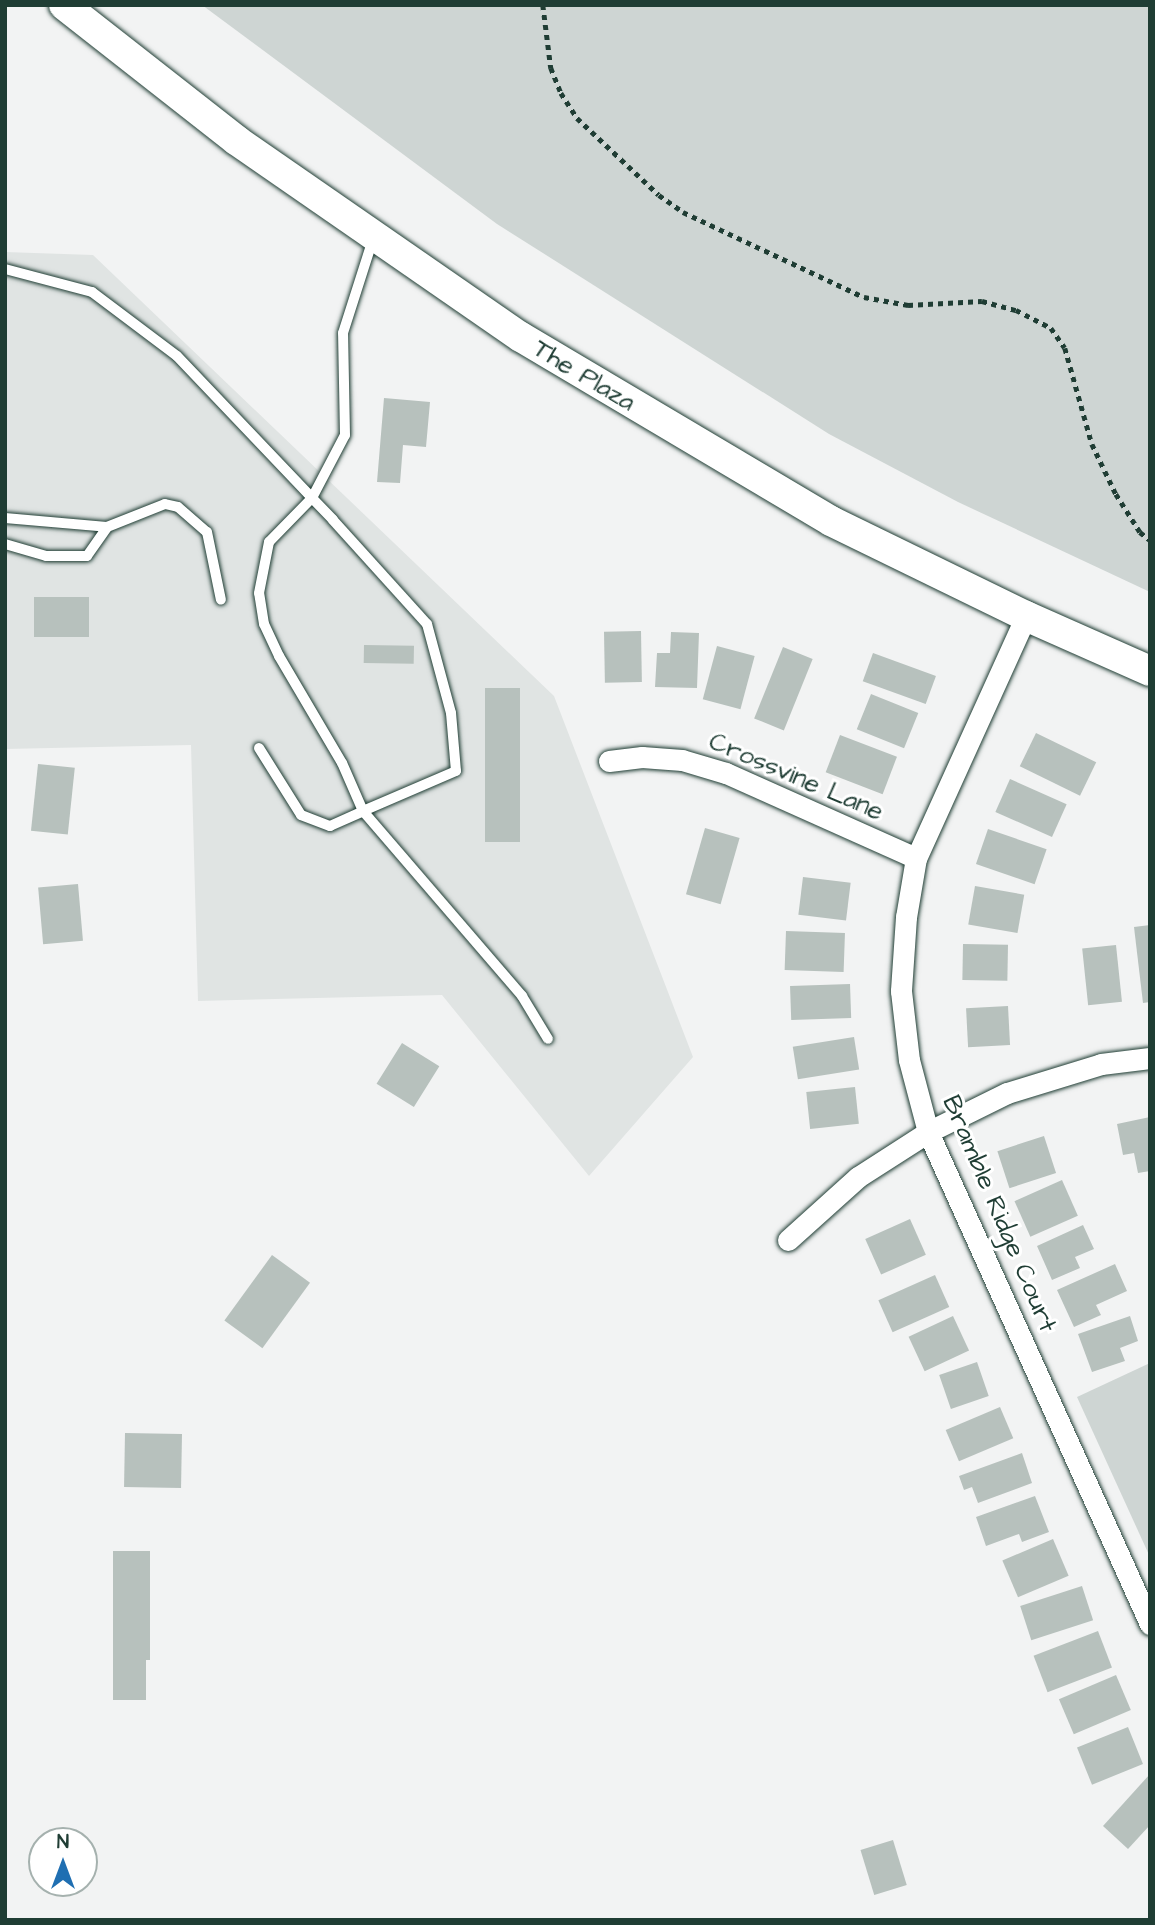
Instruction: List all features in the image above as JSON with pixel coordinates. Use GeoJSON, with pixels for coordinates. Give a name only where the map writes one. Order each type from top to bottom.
{"type":"FeatureCollection","features":[{"type":"Feature","properties":{"kind":"street","name":"The Plaza"},"geometry":{"type":"LineString","coordinates":[[64,5],[236,140],[521,337],[734,466],[831,521],[1026,616],[1150,671]]}},
{"type":"Feature","properties":{"kind":"street","name":"Bramble Ridge Court"},"geometry":{"type":"LineString","coordinates":[[1026,616],[916,858],[906,917],[901,991],[909,1060],[928,1132],[1150,1623]]}},
{"type":"Feature","properties":{"kind":"street","name":"Crossvine Lane"},"geometry":{"type":"LineString","coordinates":[[609,761],[642,757],[681,760],[726,774],[916,858]]}},
{"type":"Feature","properties":{"kind":"street"},"geometry":{"type":"LineString","coordinates":[[788,1240],[858,1177],[928,1132],[1007,1093],[1101,1064],[1150,1058]]}},
{"type":"Feature","properties":{"kind":"lane"},"geometry":{"type":"LineString","coordinates":[[374,237],[343,333],[345,435],[312,498],[269,542],[259,593],[264,624],[279,656],[342,763],[363,811],[522,996],[548,1039]]}},
{"type":"Feature","properties":{"kind":"lane"},"geometry":{"type":"LineString","coordinates":[[5,269],[92,292],[177,356],[427,624],[451,713],[456,771],[330,826],[300,815],[259,748]]}},
{"type":"Feature","properties":{"kind":"lane"},"geometry":{"type":"LineString","coordinates":[[5,518],[107,527],[165,504],[178,507],[207,532],[221,600]]}},
{"type":"Feature","properties":{"kind":"lane"},"geometry":{"type":"LineString","coordinates":[[5,544],[46,556],[87,556],[107,527]]}},
{"type":"Feature","properties":{"kind":"path"},"geometry":{"type":"LineString","coordinates":[[542,5],[551,68],[561,93],[577,118],[659,195],[683,212],[864,297],[908,306],[982,300],[1016,310],[1051,328],[1065,348],[1092,444],[1116,495],[1140,532],[1150,541]]}},
{"type":"Feature","properties":{"kind":"shaded area"},"geometry":{"type":"Polygon","coordinates":[[[202,5],[1150,5],[1150,592],[958,502],[829,434],[497,224],[202,5]]]}},
{"type":"Feature","properties":{"kind":"shaded area"},"geometry":{"type":"Polygon","coordinates":[[[5,252],[93,255],[554,696],[693,1057],[589,1176],[442,995],[198,1001],[191,745],[5,749],[5,252]]]}},
{"type":"Feature","properties":{"kind":"shaded area"},"geometry":{"type":"Polygon","coordinates":[[[1150,1363],[1150,1557],[1077,1397],[1150,1363]]]}},
{"type":"Feature","properties":{"kind":"building"},"geometry":{"type":"Polygon","coordinates":[[[384,398],[430,402],[426,447],[403,445],[400,483],[377,482],[384,398]]]}},
{"type":"Feature","properties":{"kind":"building"},"geometry":{"type":"Polygon","coordinates":[[[34,597],[89,597],[89,637],[34,637],[34,597]]]}},
{"type":"Feature","properties":{"kind":"building"},"geometry":{"type":"Polygon","coordinates":[[[641,631],[642,682],[605,683],[604,632],[641,631]]]}},
{"type":"Feature","properties":{"kind":"building"},"geometry":{"type":"Polygon","coordinates":[[[671,632],[699,633],[697,688],[655,687],[657,653],[670,653],[671,632]]]}},
{"type":"Feature","properties":{"kind":"building"},"geometry":{"type":"Polygon","coordinates":[[[364,645],[414,646],[414,664],[364,663],[364,645]]]}},
{"type":"Feature","properties":{"kind":"building"},"geometry":{"type":"Polygon","coordinates":[[[717,646],[755,656],[740,709],[703,699],[717,646]]]}},
{"type":"Feature","properties":{"kind":"building"},"geometry":{"type":"Polygon","coordinates":[[[783,647],[813,659],[784,730],[754,718],[783,647]]]}},
{"type":"Feature","properties":{"kind":"building"},"geometry":{"type":"Polygon","coordinates":[[[873,653],[936,676],[926,704],[863,681],[873,653]]]}},
{"type":"Feature","properties":{"kind":"building"},"geometry":{"type":"Polygon","coordinates":[[[485,688],[520,688],[520,842],[485,842],[485,688]]]}},
{"type":"Feature","properties":{"kind":"building"},"geometry":{"type":"Polygon","coordinates":[[[871,694],[918,713],[904,748],[857,729],[871,694]]]}},
{"type":"Feature","properties":{"kind":"building"},"geometry":{"type":"Polygon","coordinates":[[[1036,733],[1096,762],[1080,796],[1020,766],[1036,733]]]}},
{"type":"Feature","properties":{"kind":"building"},"geometry":{"type":"Polygon","coordinates":[[[840,735],[897,757],[883,794],[826,772],[840,735]]]}},
{"type":"Feature","properties":{"kind":"building"},"geometry":{"type":"Polygon","coordinates":[[[38,764],[75,768],[68,835],[31,831],[38,764]]]}},
{"type":"Feature","properties":{"kind":"building"},"geometry":{"type":"Polygon","coordinates":[[[1010,779],[1067,804],[1052,837],[995,812],[1010,779]]]}},
{"type":"Feature","properties":{"kind":"building"},"geometry":{"type":"Polygon","coordinates":[[[705,828],[740,838],[721,904],[686,894],[705,828]]]}},
{"type":"Feature","properties":{"kind":"building"},"geometry":{"type":"Polygon","coordinates":[[[988,829],[1047,849],[1035,884],[976,864],[988,829]]]}},
{"type":"Feature","properties":{"kind":"building"},"geometry":{"type":"Polygon","coordinates":[[[803,877],[851,883],[846,921],[798,915],[803,877]]]}},
{"type":"Feature","properties":{"kind":"building"},"geometry":{"type":"Polygon","coordinates":[[[78,884],[83,941],[43,944],[38,887],[78,884]]]}},
{"type":"Feature","properties":{"kind":"building"},"geometry":{"type":"Polygon","coordinates":[[[975,886],[1024,895],[1017,933],[968,924],[975,886]]]}},
{"type":"Feature","properties":{"kind":"building"},"geometry":{"type":"Polygon","coordinates":[[[1150,925],[1150,1002],[1143,1003],[1134,927],[1150,925]]]}},
{"type":"Feature","properties":{"kind":"building"},"geometry":{"type":"Polygon","coordinates":[[[786,931],[845,933],[844,972],[785,970],[786,931]]]}},
{"type":"Feature","properties":{"kind":"building"},"geometry":{"type":"Polygon","coordinates":[[[963,944],[1008,945],[1007,981],[962,980],[963,944]]]}},
{"type":"Feature","properties":{"kind":"building"},"geometry":{"type":"Polygon","coordinates":[[[1116,945],[1122,1002],[1088,1005],[1082,949],[1116,945]]]}},
{"type":"Feature","properties":{"kind":"building"},"geometry":{"type":"Polygon","coordinates":[[[850,984],[851,1018],[791,1020],[790,986],[850,984]]]}},
{"type":"Feature","properties":{"kind":"building"},"geometry":{"type":"Polygon","coordinates":[[[1008,1006],[1010,1045],[968,1047],[966,1008],[1008,1006]]]}},
{"type":"Feature","properties":{"kind":"building"},"geometry":{"type":"Polygon","coordinates":[[[854,1037],[859,1070],[798,1079],[793,1047],[854,1037]]]}},
{"type":"Feature","properties":{"kind":"building"},"geometry":{"type":"Polygon","coordinates":[[[402,1043],[439,1066],[414,1107],[377,1084],[402,1043]]]}},
{"type":"Feature","properties":{"kind":"building"},"geometry":{"type":"Polygon","coordinates":[[[855,1087],[859,1124],[810,1129],[806,1092],[855,1087]]]}},
{"type":"Feature","properties":{"kind":"building"},"geometry":{"type":"Polygon","coordinates":[[[1150,1117],[1150,1171],[1138,1173],[1134,1153],[1123,1155],[1117,1124],[1150,1117]]]}},
{"type":"Feature","properties":{"kind":"building"},"geometry":{"type":"Polygon","coordinates":[[[1044,1136],[1056,1173],[1009,1188],[997,1151],[1044,1136]]]}},
{"type":"Feature","properties":{"kind":"building"},"geometry":{"type":"Polygon","coordinates":[[[1062,1180],[1078,1216],[1030,1237],[1014,1201],[1062,1180]]]}},
{"type":"Feature","properties":{"kind":"building"},"geometry":{"type":"Polygon","coordinates":[[[910,1219],[926,1255],[881,1275],[865,1239],[910,1219]]]}},
{"type":"Feature","properties":{"kind":"building"},"geometry":{"type":"Polygon","coordinates":[[[1083,1225],[1094,1249],[1075,1257],[1080,1268],[1052,1280],[1037,1246],[1083,1225]]]}},
{"type":"Feature","properties":{"kind":"building"},"geometry":{"type":"Polygon","coordinates":[[[272,1255],[310,1283],[262,1348],[224,1321],[272,1255]]]}},
{"type":"Feature","properties":{"kind":"building"},"geometry":{"type":"Polygon","coordinates":[[[1115,1264],[1127,1291],[1096,1305],[1101,1315],[1074,1327],[1057,1290],[1115,1264]]]}},
{"type":"Feature","properties":{"kind":"building"},"geometry":{"type":"Polygon","coordinates":[[[935,1275],[949,1307],[893,1332],[878,1300],[935,1275]]]}},
{"type":"Feature","properties":{"kind":"building"},"geometry":{"type":"Polygon","coordinates":[[[953,1316],[969,1350],[925,1371],[909,1337],[953,1316]]]}},
{"type":"Feature","properties":{"kind":"building"},"geometry":{"type":"Polygon","coordinates":[[[1130,1316],[1138,1341],[1120,1348],[1125,1361],[1092,1372],[1078,1334],[1130,1316]]]}},
{"type":"Feature","properties":{"kind":"building"},"geometry":{"type":"Polygon","coordinates":[[[977,1362],[989,1396],[951,1409],[939,1375],[977,1362]]]}},
{"type":"Feature","properties":{"kind":"building"},"geometry":{"type":"Polygon","coordinates":[[[1000,1407],[1013,1438],[959,1461],[946,1430],[1000,1407]]]}},
{"type":"Feature","properties":{"kind":"building"},"geometry":{"type":"Polygon","coordinates":[[[125,1433],[182,1434],[181,1488],[124,1487],[125,1433]]]}},
{"type":"Feature","properties":{"kind":"building"},"geometry":{"type":"Polygon","coordinates":[[[1022,1453],[1032,1483],[978,1503],[972,1487],[964,1490],[959,1476],[1022,1453]]]}},
{"type":"Feature","properties":{"kind":"building"},"geometry":{"type":"Polygon","coordinates":[[[1035,1496],[1049,1532],[1022,1542],[1019,1534],[986,1546],[976,1517],[1035,1496]]]}},
{"type":"Feature","properties":{"kind":"building"},"geometry":{"type":"Polygon","coordinates":[[[1053,1539],[1069,1576],[1018,1597],[1002,1560],[1053,1539]]]}},
{"type":"Feature","properties":{"kind":"building"},"geometry":{"type":"Polygon","coordinates":[[[113,1551],[150,1551],[150,1660],[146,1660],[146,1700],[113,1700],[113,1551]]]}},
{"type":"Feature","properties":{"kind":"building"},"geometry":{"type":"Polygon","coordinates":[[[1082,1586],[1093,1620],[1031,1640],[1020,1606],[1082,1586]]]}},
{"type":"Feature","properties":{"kind":"building"},"geometry":{"type":"Polygon","coordinates":[[[1098,1631],[1112,1667],[1048,1692],[1034,1656],[1098,1631]]]}},
{"type":"Feature","properties":{"kind":"building"},"geometry":{"type":"Polygon","coordinates":[[[1116,1675],[1131,1710],[1074,1734],[1059,1699],[1116,1675]]]}},
{"type":"Feature","properties":{"kind":"building"},"geometry":{"type":"Polygon","coordinates":[[[1128,1727],[1143,1764],[1092,1785],[1077,1748],[1128,1727]]]}},
{"type":"Feature","properties":{"kind":"building"},"geometry":{"type":"Polygon","coordinates":[[[1150,1774],[1150,1825],[1128,1849],[1103,1826],[1150,1774]]]}},
{"type":"Feature","properties":{"kind":"building"},"geometry":{"type":"Polygon","coordinates":[[[893,1840],[907,1885],[874,1895],[860,1850],[893,1840]]]}}]}
